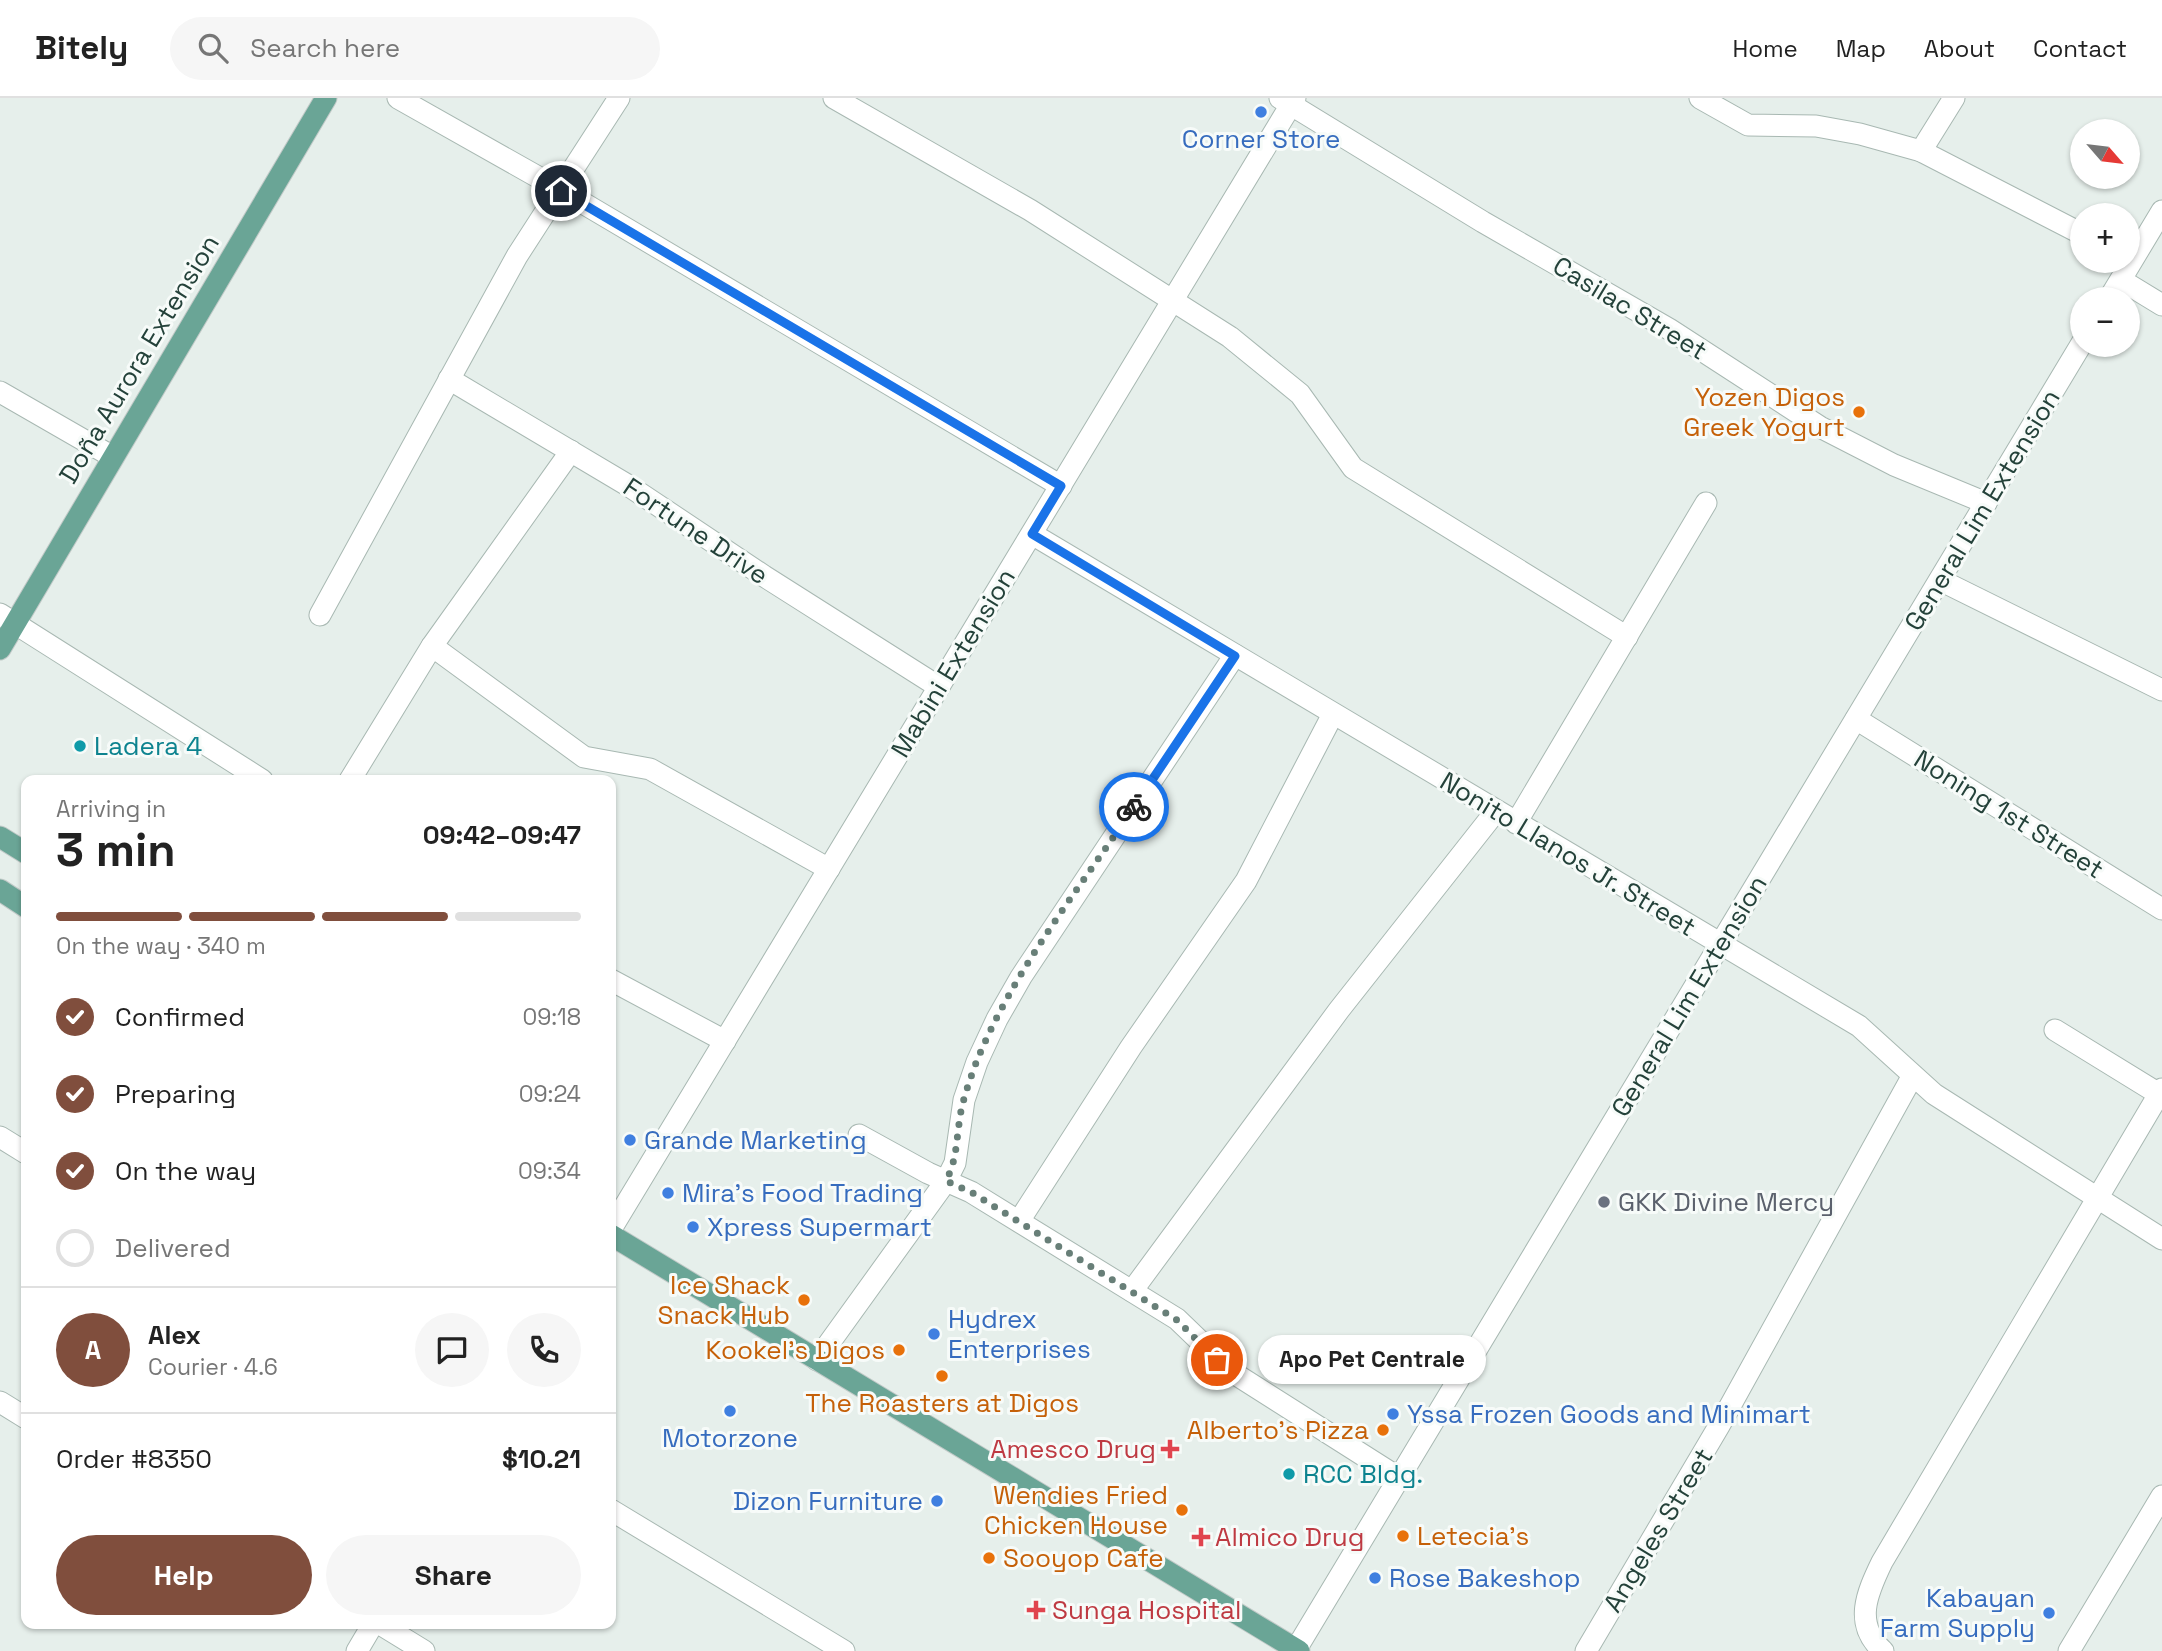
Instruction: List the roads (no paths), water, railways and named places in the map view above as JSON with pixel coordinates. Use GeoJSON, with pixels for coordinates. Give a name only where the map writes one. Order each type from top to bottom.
{"type":"FeatureCollection","features":[{"type":"Feature","properties":{"kind":"main road","name":"Doña Aurora Extension"},"geometry":{"type":"LineString","coordinates":[[0,649],[7,618],[113,457],[326,98]]}},
{"type":"Feature","properties":{"kind":"main road"},"geometry":{"type":"LineString","coordinates":[[0,836],[21,850]]}},
{"type":"Feature","properties":{"kind":"main road"},"geometry":{"type":"LineString","coordinates":[[0,890],[21,904]]}},
{"type":"Feature","properties":{"kind":"main road"},"geometry":{"type":"LineString","coordinates":[[616,1238],[1297,1650]]}},
{"type":"Feature","properties":{"kind":"street"},"geometry":{"type":"LineString","coordinates":[[398,98],[1061,486]]}},
{"type":"Feature","properties":{"kind":"street"},"geometry":{"type":"LineString","coordinates":[[320,615],[517,256],[619,98]]}},
{"type":"Feature","properties":{"kind":"street"},"geometry":{"type":"LineString","coordinates":[[835,98],[977,178],[1241,345],[1300,394],[1353,468],[1627,637]]}},
{"type":"Feature","properties":{"kind":"street"},"geometry":{"type":"LineString","coordinates":[[1700,98],[1735,121],[1748,125],[1816,126],[1860,134],[1921,152],[2070,228]]}},
{"type":"Feature","properties":{"kind":"street"},"geometry":{"type":"LineString","coordinates":[[1921,152],[1954,98]]}},
{"type":"Feature","properties":{"kind":"street","name":"Mabini Extension"},"geometry":{"type":"LineString","coordinates":[[616,1221],[1173,300],[1289,100]]}},
{"type":"Feature","properties":{"kind":"street","name":"Casilac Street"},"geometry":{"type":"LineString","coordinates":[[1289,100],[1483,222],[1659,323],[1820,427],[1894,465],[1986,503]]}},
{"type":"Feature","properties":{"kind":"street"},"geometry":{"type":"LineString","coordinates":[[2140,244],[2162,211]]}},
{"type":"Feature","properties":{"kind":"street"},"geometry":{"type":"LineString","coordinates":[[2117,287],[2124,273]]}},
{"type":"Feature","properties":{"kind":"street"},"geometry":{"type":"LineString","coordinates":[[2121,280],[2162,305]]}},
{"type":"Feature","properties":{"kind":"street","name":"General Lim Extension"},"geometry":{"type":"LineString","coordinates":[[1297,1650],[2074,357]]}},
{"type":"Feature","properties":{"kind":"street","name":"Fortune Drive"},"geometry":{"type":"LineString","coordinates":[[449,379],[571,451],[939,687]]}},
{"type":"Feature","properties":{"kind":"street"},"geometry":{"type":"LineString","coordinates":[[0,392],[113,457]]}},
{"type":"Feature","properties":{"kind":"street"},"geometry":{"type":"LineString","coordinates":[[353,775],[432,646],[571,451]]}},
{"type":"Feature","properties":{"kind":"street"},"geometry":{"type":"LineString","coordinates":[[1516,823],[1706,503]]}},
{"type":"Feature","properties":{"kind":"street","name":"Nonito Llanos Jr. Street"},"geometry":{"type":"LineString","coordinates":[[1032,534],[1859,1026],[1912,1077],[1973,1121],[2162,1239]]}},
{"type":"Feature","properties":{"kind":"street"},"geometry":{"type":"LineString","coordinates":[[1940,580],[2162,690]]}},
{"type":"Feature","properties":{"kind":"street"},"geometry":{"type":"LineString","coordinates":[[7,618],[254,775]]}},
{"type":"Feature","properties":{"kind":"street"},"geometry":{"type":"LineString","coordinates":[[432,646],[584,757],[650,769],[829,869]]}},
{"type":"Feature","properties":{"kind":"street"},"geometry":{"type":"LineString","coordinates":[[817,1360],[946,1181],[955,1163],[964,1100],[976,1062],[1021,976],[1235,656]]}},
{"type":"Feature","properties":{"kind":"street"},"geometry":{"type":"LineString","coordinates":[[1019,1221],[1131,1047],[1246,881],[1333,714]]}},
{"type":"Feature","properties":{"kind":"street","name":"Noning 1st Street"},"geometry":{"type":"LineString","coordinates":[[1856,719],[2162,909]]}},
{"type":"Feature","properties":{"kind":"street"},"geometry":{"type":"LineString","coordinates":[[1132,1291],[1339,1010],[1496,811]]}},
{"type":"Feature","properties":{"kind":"street"},"geometry":{"type":"LineString","coordinates":[[616,983],[725,1041]]}},
{"type":"Feature","properties":{"kind":"street"},"geometry":{"type":"LineString","coordinates":[[1883,1651],[1869,1634],[1864,1620],[1872,1584],[2096,1198],[2161,1092],[2055,1030]]}},
{"type":"Feature","properties":{"kind":"street","name":"Angeles Street"},"geometry":{"type":"LineString","coordinates":[[1586,1651],[1726,1415],[1912,1077]]}},
{"type":"Feature","properties":{"kind":"street"},"geometry":{"type":"LineString","coordinates":[[859,1135],[971,1192],[1132,1291],[1177,1320],[1232,1372],[1399,1478]]}},
{"type":"Feature","properties":{"kind":"street"},"geometry":{"type":"LineString","coordinates":[[0,1137],[21,1150]]}},
{"type":"Feature","properties":{"kind":"street"},"geometry":{"type":"LineString","coordinates":[[0,1402],[21,1415]]}},
{"type":"Feature","properties":{"kind":"street"},"geometry":{"type":"LineString","coordinates":[[2069,1651],[2162,1496]]}},
{"type":"Feature","properties":{"kind":"street"},"geometry":{"type":"LineString","coordinates":[[616,1513],[844,1651]]}},
{"type":"Feature","properties":{"kind":"street"},"geometry":{"type":"LineString","coordinates":[[357,1651],[370,1629]]}},
{"type":"Feature","properties":{"kind":"street"},"geometry":{"type":"LineString","coordinates":[[388,1629],[424,1651]]}},
{"type":"Feature","properties":{"kind":"place","name":"Corner Store"},"geometry":{"type":"Point","coordinates":[1261,112]}},
{"type":"Feature","properties":{"kind":"place","name":"Yozen Digos Greek Yogurt"},"geometry":{"type":"Point","coordinates":[1859,412]}},
{"type":"Feature","properties":{"kind":"place","name":"Ladera 4"},"geometry":{"type":"Point","coordinates":[80,746]}},
{"type":"Feature","properties":{"kind":"place","name":"Grande Marketing"},"geometry":{"type":"Point","coordinates":[630,1140]}},
{"type":"Feature","properties":{"kind":"place","name":"Mira's Food Trading"},"geometry":{"type":"Point","coordinates":[668,1193]}},
{"type":"Feature","properties":{"kind":"place","name":"GKK Divine Mercy"},"geometry":{"type":"Point","coordinates":[1604,1202]}},
{"type":"Feature","properties":{"kind":"place","name":"Xpress Supermart"},"geometry":{"type":"Point","coordinates":[693,1227]}},
{"type":"Feature","properties":{"kind":"place","name":"Ice Shack Snack Hub"},"geometry":{"type":"Point","coordinates":[804,1300]}},
{"type":"Feature","properties":{"kind":"place","name":"Hydrex Enterprises"},"geometry":{"type":"Point","coordinates":[934,1334]}},
{"type":"Feature","properties":{"kind":"place","name":"Kookel's Digos"},"geometry":{"type":"Point","coordinates":[899,1350]}},
{"type":"Feature","properties":{"kind":"place","name":"Apo Pet Centrale"},"geometry":{"type":"Point","coordinates":[1217,1360]}},
{"type":"Feature","properties":{"kind":"place","name":"The Roasters at Digos"},"geometry":{"type":"Point","coordinates":[942,1376]}},
{"type":"Feature","properties":{"kind":"place","name":"Motorzone"},"geometry":{"type":"Point","coordinates":[730,1411]}},
{"type":"Feature","properties":{"kind":"place","name":"Yssa Frozen Goods and Minimart"},"geometry":{"type":"Point","coordinates":[1393,1414]}},
{"type":"Feature","properties":{"kind":"place","name":"Alberto's Pizza"},"geometry":{"type":"Point","coordinates":[1383,1430]}},
{"type":"Feature","properties":{"kind":"place","name":"Amesco Drug"},"geometry":{"type":"Point","coordinates":[1170,1449]}},
{"type":"Feature","properties":{"kind":"place","name":"RCC Bldg."},"geometry":{"type":"Point","coordinates":[1289,1474]}},
{"type":"Feature","properties":{"kind":"place","name":"Dizon Furniture"},"geometry":{"type":"Point","coordinates":[937,1501]}},
{"type":"Feature","properties":{"kind":"place","name":"Wendies Fried Chicken House"},"geometry":{"type":"Point","coordinates":[1182,1510]}},
{"type":"Feature","properties":{"kind":"place","name":"Letecia's"},"geometry":{"type":"Point","coordinates":[1403,1536]}},
{"type":"Feature","properties":{"kind":"place","name":"Almico Drug"},"geometry":{"type":"Point","coordinates":[1201,1537]}},
{"type":"Feature","properties":{"kind":"place","name":"Sooyop Cafe"},"geometry":{"type":"Point","coordinates":[989,1558]}},
{"type":"Feature","properties":{"kind":"place","name":"Rose Bakeshop"},"geometry":{"type":"Point","coordinates":[1375,1578]}},
{"type":"Feature","properties":{"kind":"place","name":"Sunga Hospital"},"geometry":{"type":"Point","coordinates":[1036,1610]}},
{"type":"Feature","properties":{"kind":"place","name":"Kabayan Farm Supply"},"geometry":{"type":"Point","coordinates":[2049,1613]}}]}
